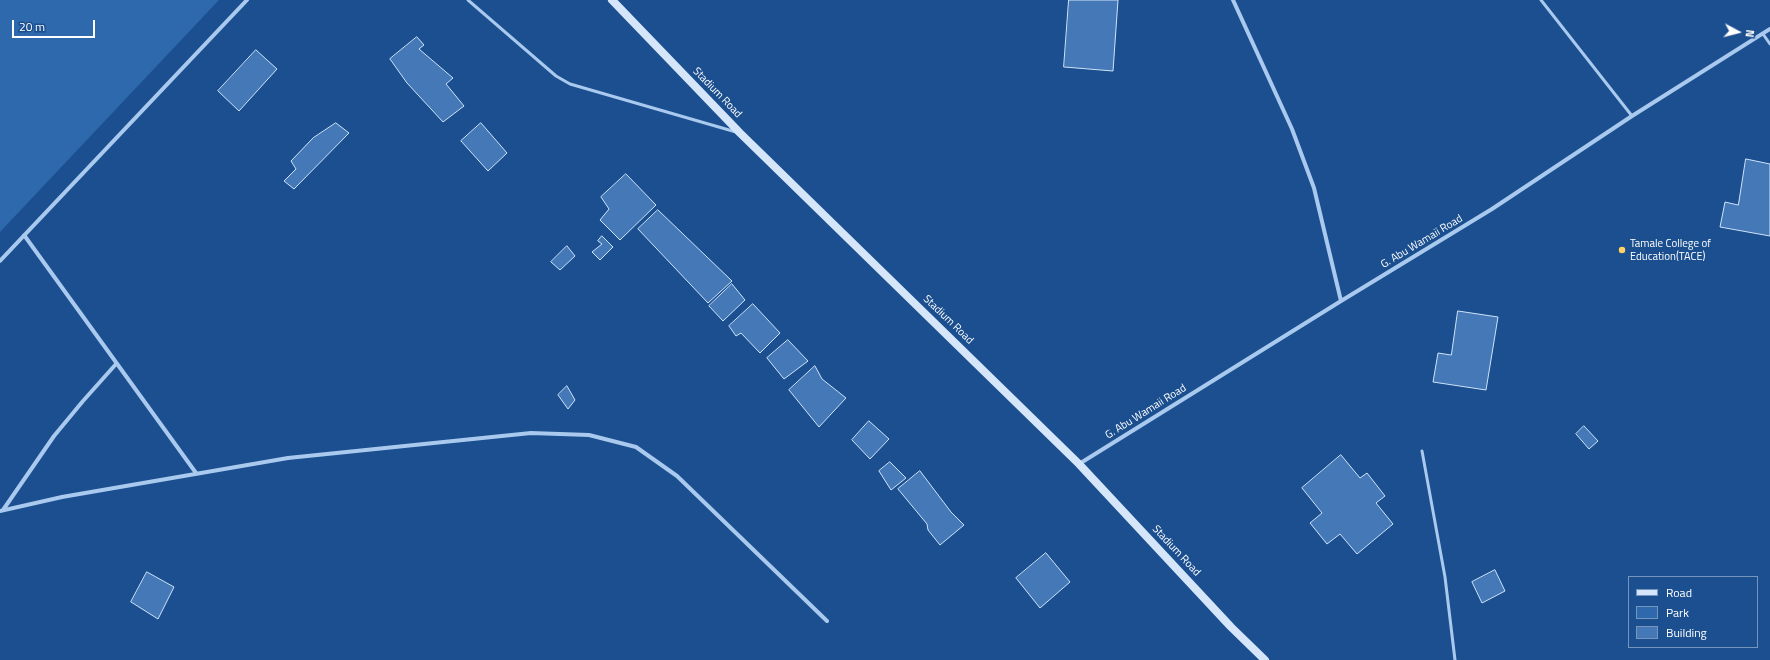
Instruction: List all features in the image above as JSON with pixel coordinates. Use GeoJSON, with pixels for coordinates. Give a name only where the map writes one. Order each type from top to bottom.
{"type":"FeatureCollection","features":[{"type":"Feature","properties":{"kind":"main road","name":"Stadium Road"},"geometry":{"type":"LineString","coordinates":[[612,0],[740,133],[1079,464],[1231,627],[1265,660]]}},
{"type":"Feature","properties":{"kind":"street"},"geometry":{"type":"LineString","coordinates":[[0,261],[247,0]]}},
{"type":"Feature","properties":{"kind":"street"},"geometry":{"type":"LineString","coordinates":[[1233,0],[1292,129],[1314,188],[1341,301]]}},
{"type":"Feature","properties":{"kind":"street","name":"G. Abu Wamaii Road"},"geometry":{"type":"LineString","coordinates":[[1079,464],[1492,209],[1632,116],[1770,29]]}},
{"type":"Feature","properties":{"kind":"street"},"geometry":{"type":"LineString","coordinates":[[24,235],[196,473]]}},
{"type":"Feature","properties":{"kind":"street"},"geometry":{"type":"LineString","coordinates":[[1,511],[54,436],[116,364]]}},
{"type":"Feature","properties":{"kind":"street"},"geometry":{"type":"LineString","coordinates":[[1,511],[62,497],[288,458],[523,434],[589,435],[636,447],[677,476],[827,621]]}},
{"type":"Feature","properties":{"kind":"lane"},"geometry":{"type":"LineString","coordinates":[[468,0],[556,76],[570,84],[740,133]]}},
{"type":"Feature","properties":{"kind":"lane"},"geometry":{"type":"LineString","coordinates":[[1541,0],[1632,116]]}},
{"type":"Feature","properties":{"kind":"lane"},"geometry":{"type":"LineString","coordinates":[[1763,34],[1770,44]]}},
{"type":"Feature","properties":{"kind":"lane"},"geometry":{"type":"LineString","coordinates":[[1422,451],[1444,577],[1455,660]]}},
{"type":"Feature","properties":{"kind":"green space"},"geometry":{"type":"Polygon","coordinates":[[[0,0],[219,0],[0,232],[0,0]]]}},
{"type":"Feature","properties":{"kind":"building"},"geometry":{"type":"Polygon","coordinates":[[[1069,0],[1118,0],[1113,71],[1064,67],[1069,0]]]}},
{"type":"Feature","properties":{"kind":"building"},"geometry":{"type":"Polygon","coordinates":[[[417,37],[424,45],[419,49],[453,78],[446,84],[464,106],[443,122],[407,83],[390,59],[417,37]]]}},
{"type":"Feature","properties":{"kind":"building"},"geometry":{"type":"Polygon","coordinates":[[[256,50],[277,69],[239,111],[218,91],[256,50]]]}},
{"type":"Feature","properties":{"kind":"building"},"geometry":{"type":"Polygon","coordinates":[[[336,123],[349,133],[294,189],[284,181],[296,169],[291,161],[313,138],[336,123]]]}},
{"type":"Feature","properties":{"kind":"building"},"geometry":{"type":"Polygon","coordinates":[[[481,123],[507,153],[488,171],[461,141],[481,123]]]}},
{"type":"Feature","properties":{"kind":"building"},"geometry":{"type":"Polygon","coordinates":[[[1746,159],[1770,164],[1770,236],[1720,227],[1725,202],[1738,205],[1746,159]]]}},
{"type":"Feature","properties":{"kind":"building"},"geometry":{"type":"Polygon","coordinates":[[[626,174],[656,205],[620,240],[600,220],[609,209],[601,197],[626,174]]]}},
{"type":"Feature","properties":{"kind":"building"},"geometry":{"type":"Polygon","coordinates":[[[658,210],[732,281],[708,303],[638,229],[658,210]]]}},
{"type":"Feature","properties":{"kind":"building"},"geometry":{"type":"Polygon","coordinates":[[[602,236],[613,247],[600,260],[592,252],[602,244],[598,241],[602,236]]]}},
{"type":"Feature","properties":{"kind":"building"},"geometry":{"type":"Polygon","coordinates":[[[567,246],[575,256],[560,270],[551,262],[567,246]]]}},
{"type":"Feature","properties":{"kind":"building"},"geometry":{"type":"Polygon","coordinates":[[[732,284],[745,300],[723,321],[709,306],[732,284]]]}},
{"type":"Feature","properties":{"kind":"building"},"geometry":{"type":"Polygon","coordinates":[[[753,304],[780,333],[760,353],[741,333],[736,336],[729,326],[753,304]]]}},
{"type":"Feature","properties":{"kind":"building"},"geometry":{"type":"Polygon","coordinates":[[[1458,311],[1498,317],[1486,390],[1433,382],[1438,353],[1451,355],[1458,311]]]}},
{"type":"Feature","properties":{"kind":"building"},"geometry":{"type":"Polygon","coordinates":[[[788,340],[808,361],[784,379],[767,358],[788,340]]]}},
{"type":"Feature","properties":{"kind":"building"},"geometry":{"type":"Polygon","coordinates":[[[815,366],[822,379],[846,398],[819,427],[789,390],[815,366]]]}},
{"type":"Feature","properties":{"kind":"building"},"geometry":{"type":"Polygon","coordinates":[[[567,386],[575,400],[568,409],[558,395],[567,386]]]}},
{"type":"Feature","properties":{"kind":"building"},"geometry":{"type":"Polygon","coordinates":[[[869,421],[889,439],[870,459],[852,440],[869,421]]]}},
{"type":"Feature","properties":{"kind":"building"},"geometry":{"type":"Polygon","coordinates":[[[1584,426],[1598,441],[1589,449],[1576,434],[1584,426]]]}},
{"type":"Feature","properties":{"kind":"building"},"geometry":{"type":"Polygon","coordinates":[[[1341,455],[1360,478],[1367,473],[1385,496],[1376,503],[1393,524],[1357,554],[1340,534],[1327,544],[1310,523],[1322,513],[1302,488],[1341,455]]]}},
{"type":"Feature","properties":{"kind":"building"},"geometry":{"type":"Polygon","coordinates":[[[890,462],[906,478],[891,490],[879,471],[890,462]]]}},
{"type":"Feature","properties":{"kind":"building"},"geometry":{"type":"Polygon","coordinates":[[[920,471],[951,512],[964,525],[940,545],[928,530],[927,524],[898,489],[920,471]]]}},
{"type":"Feature","properties":{"kind":"building"},"geometry":{"type":"Polygon","coordinates":[[[1046,553],[1070,582],[1040,608],[1016,578],[1046,553]]]}},
{"type":"Feature","properties":{"kind":"building"},"geometry":{"type":"Polygon","coordinates":[[[1495,570],[1505,591],[1482,603],[1472,582],[1495,570]]]}},
{"type":"Feature","properties":{"kind":"building"},"geometry":{"type":"Polygon","coordinates":[[[147,572],[174,587],[158,619],[131,602],[147,572]]]}},
{"type":"Feature","properties":{"kind":"place","name":"Tamale College of Education(TACE)"},"geometry":{"type":"Point","coordinates":[1622,250]}}]}
